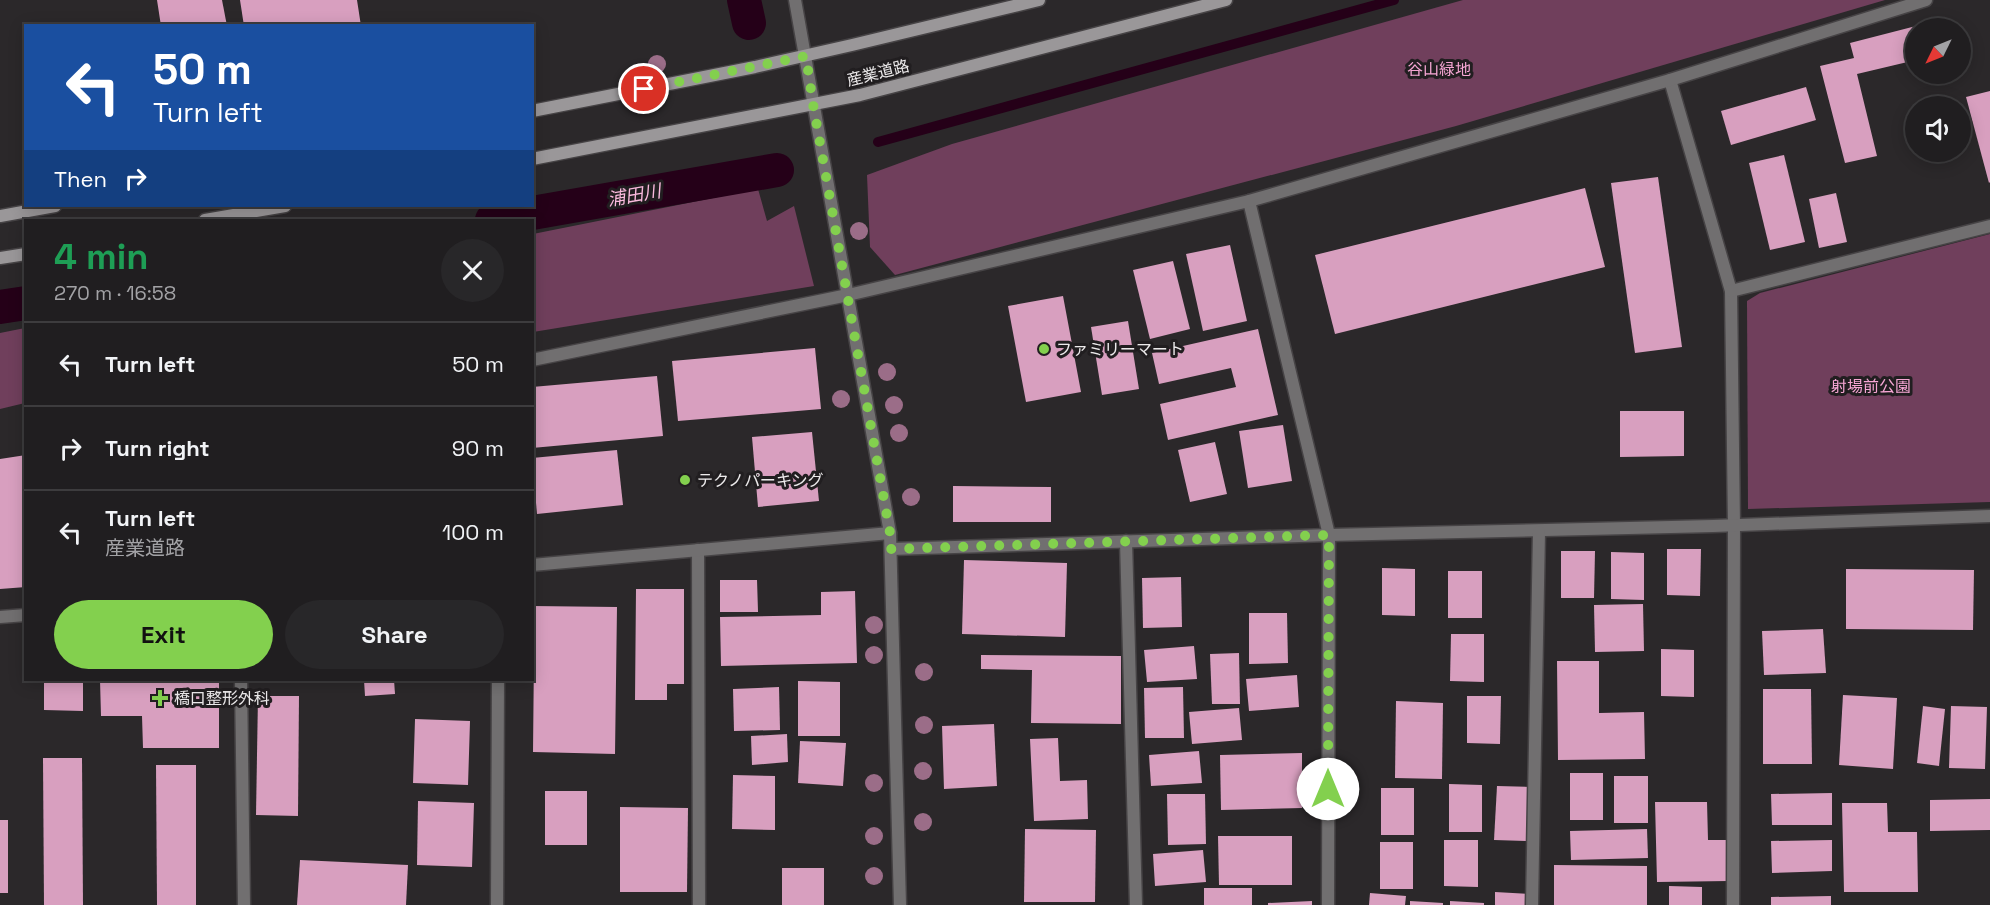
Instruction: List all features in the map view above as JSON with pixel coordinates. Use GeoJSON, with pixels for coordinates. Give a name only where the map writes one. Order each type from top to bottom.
{"type":"FeatureCollection","features":[{"type":"Feature","properties":{"kind":"main road","name":"産業道路"},"geometry":{"type":"LineString","coordinates":[[534,111],[806,56],[1039,0]]}},
{"type":"Feature","properties":{"kind":"main road","name":"産業道路"},"geometry":{"type":"LineString","coordinates":[[534,159],[871,93],[1226,0]]}},
{"type":"Feature","properties":{"kind":"main road"},"geometry":{"type":"LineString","coordinates":[[0,216],[50,207]]}},
{"type":"Feature","properties":{"kind":"main road"},"geometry":{"type":"LineString","coordinates":[[211,219],[279,207]]}},
{"type":"Feature","properties":{"kind":"main road"},"geometry":{"type":"LineString","coordinates":[[0,258],[24,254]]}},
{"type":"Feature","properties":{"kind":"street"},"geometry":{"type":"LineString","coordinates":[[795,0],[890,533],[900,905]]}},
{"type":"Feature","properties":{"kind":"street"},"geometry":{"type":"LineString","coordinates":[[534,360],[848,295],[1249,201],[1670,80],[1926,0]]}},
{"type":"Feature","properties":{"kind":"street"},"geometry":{"type":"LineString","coordinates":[[1670,80],[1731,291],[1734,526],[1733,905]]}},
{"type":"Feature","properties":{"kind":"street"},"geometry":{"type":"LineString","coordinates":[[1249,201],[1329,535],[1328,905]]}},
{"type":"Feature","properties":{"kind":"street"},"geometry":{"type":"LineString","coordinates":[[1731,291],[1990,226]]}},
{"type":"Feature","properties":{"kind":"street"},"geometry":{"type":"LineString","coordinates":[[891,549],[1329,535],[1539,532],[1990,516]]}},
{"type":"Feature","properties":{"kind":"street"},"geometry":{"type":"LineString","coordinates":[[1532,905],[1539,532]]}},
{"type":"Feature","properties":{"kind":"street"},"geometry":{"type":"LineString","coordinates":[[534,565],[890,533]]}},
{"type":"Feature","properties":{"kind":"street"},"geometry":{"type":"LineString","coordinates":[[1126,541],[1136,905]]}},
{"type":"Feature","properties":{"kind":"street"},"geometry":{"type":"LineString","coordinates":[[698,550],[699,905]]}},
{"type":"Feature","properties":{"kind":"street"},"geometry":{"type":"LineString","coordinates":[[0,617],[24,615]]}},
{"type":"Feature","properties":{"kind":"street"},"geometry":{"type":"LineString","coordinates":[[241,681],[244,905]]}},
{"type":"Feature","properties":{"kind":"street"},"geometry":{"type":"LineString","coordinates":[[497,905],[498,681]]}},
{"type":"Feature","properties":{"kind":"green space","name":"谷山緑地"},"geometry":{"type":"Polygon","coordinates":[[[1463,0],[1885,0],[1456,126],[895,275],[870,247],[867,175],[952,144],[1463,0]]]}},
{"type":"Feature","properties":{"kind":"green space"},"geometry":{"type":"Polygon","coordinates":[[[758,189],[767,221],[794,206],[814,286],[534,332],[534,234],[758,189]]]}},
{"type":"Feature","properties":{"kind":"green space","name":"射場前公園"},"geometry":{"type":"Polygon","coordinates":[[[1990,234],[1990,502],[1748,509],[1747,301],[1760,293],[1990,234]]]}},
{"type":"Feature","properties":{"kind":"green space"},"geometry":{"type":"Polygon","coordinates":[[[24,328],[24,403],[0,409],[0,333],[24,328]]]}},
{"type":"Feature","properties":{"kind":"building"},"geometry":{"type":"Polygon","coordinates":[[[157,0],[222,0],[227,24],[161,24],[157,0]]]}},
{"type":"Feature","properties":{"kind":"building"},"geometry":{"type":"Polygon","coordinates":[[[240,0],[357,0],[361,24],[244,24],[240,0]]]}},
{"type":"Feature","properties":{"kind":"building"},"geometry":{"type":"Polygon","coordinates":[[[1905,29],[1905,63],[1857,74],[1877,156],[1845,163],[1820,66],[1854,58],[1850,43],[1905,29]]]}},
{"type":"Feature","properties":{"kind":"building"},"geometry":{"type":"Polygon","coordinates":[[[1806,87],[1816,120],[1731,145],[1721,111],[1806,87]]]}},
{"type":"Feature","properties":{"kind":"building"},"geometry":{"type":"Polygon","coordinates":[[[1990,91],[1989,183],[1971,116],[1970,96],[1990,91]]]}},
{"type":"Feature","properties":{"kind":"building"},"geometry":{"type":"Polygon","coordinates":[[[1784,155],[1805,242],[1770,250],[1749,163],[1784,155]]]}},
{"type":"Feature","properties":{"kind":"building"},"geometry":{"type":"Polygon","coordinates":[[[1658,177],[1682,347],[1635,353],[1611,183],[1658,177]]]}},
{"type":"Feature","properties":{"kind":"building"},"geometry":{"type":"Polygon","coordinates":[[[1585,188],[1605,267],[1335,334],[1315,255],[1585,188]]]}},
{"type":"Feature","properties":{"kind":"building"},"geometry":{"type":"Polygon","coordinates":[[[1836,193],[1847,242],[1819,248],[1809,199],[1836,193]]]}},
{"type":"Feature","properties":{"kind":"building"},"geometry":{"type":"Polygon","coordinates":[[[1230,245],[1247,321],[1203,331],[1186,254],[1230,245]]]}},
{"type":"Feature","properties":{"kind":"building"},"geometry":{"type":"Polygon","coordinates":[[[1173,261],[1190,329],[1150,339],[1133,270],[1173,261]]]}},
{"type":"Feature","properties":{"kind":"building","name":"ファミリーマート"},"geometry":{"type":"Polygon","coordinates":[[[1063,296],[1081,392],[1026,402],[1008,306],[1063,296]]]}},
{"type":"Feature","properties":{"kind":"building"},"geometry":{"type":"Polygon","coordinates":[[[1128,321],[1139,389],[1102,395],[1091,327],[1128,321]]]}},
{"type":"Feature","properties":{"kind":"building"},"geometry":{"type":"Polygon","coordinates":[[[1258,329],[1278,415],[1168,440],[1160,404],[1236,387],[1231,368],[1159,384],[1152,353],[1258,329]]]}},
{"type":"Feature","properties":{"kind":"building"},"geometry":{"type":"Polygon","coordinates":[[[815,348],[821,409],[678,421],[672,361],[815,348]]]}},
{"type":"Feature","properties":{"kind":"building"},"geometry":{"type":"Polygon","coordinates":[[[657,376],[663,436],[534,448],[534,387],[657,376]]]}},
{"type":"Feature","properties":{"kind":"building"},"geometry":{"type":"Polygon","coordinates":[[[1620,411],[1684,411],[1684,456],[1620,457],[1620,411]]]}},
{"type":"Feature","properties":{"kind":"building"},"geometry":{"type":"Polygon","coordinates":[[[1283,425],[1292,481],[1248,488],[1239,431],[1283,425]]]}},
{"type":"Feature","properties":{"kind":"building"},"geometry":{"type":"Polygon","coordinates":[[[812,432],[819,501],[758,507],[752,437],[812,432]]]}},
{"type":"Feature","properties":{"kind":"building"},"geometry":{"type":"Polygon","coordinates":[[[1215,442],[1227,494],[1190,502],[1178,450],[1215,442]]]}},
{"type":"Feature","properties":{"kind":"building"},"geometry":{"type":"Polygon","coordinates":[[[617,450],[623,505],[537,514],[534,458],[617,450]]]}},
{"type":"Feature","properties":{"kind":"building"},"geometry":{"type":"Polygon","coordinates":[[[24,455],[24,587],[0,589],[0,459],[24,455]]]}},
{"type":"Feature","properties":{"kind":"building"},"geometry":{"type":"Polygon","coordinates":[[[953,486],[1051,487],[1051,522],[953,522],[953,486]]]}},
{"type":"Feature","properties":{"kind":"building"},"geometry":{"type":"Polygon","coordinates":[[[1667,549],[1701,549],[1700,596],[1667,595],[1667,549]]]}},
{"type":"Feature","properties":{"kind":"building"},"geometry":{"type":"Polygon","coordinates":[[[1561,551],[1595,551],[1594,598],[1561,598],[1561,551]]]}},
{"type":"Feature","properties":{"kind":"building"},"geometry":{"type":"Polygon","coordinates":[[[1611,552],[1644,553],[1644,600],[1611,599],[1611,552]]]}},
{"type":"Feature","properties":{"kind":"building"},"geometry":{"type":"Polygon","coordinates":[[[964,560],[1067,563],[1065,637],[962,634],[964,560]]]}},
{"type":"Feature","properties":{"kind":"building"},"geometry":{"type":"Polygon","coordinates":[[[1382,568],[1415,569],[1415,616],[1382,615],[1382,568]]]}},
{"type":"Feature","properties":{"kind":"building"},"geometry":{"type":"Polygon","coordinates":[[[1846,569],[1974,570],[1973,630],[1846,629],[1846,569]]]}},
{"type":"Feature","properties":{"kind":"building"},"geometry":{"type":"Polygon","coordinates":[[[1448,571],[1482,571],[1482,618],[1448,618],[1448,571]]]}},
{"type":"Feature","properties":{"kind":"building"},"geometry":{"type":"Polygon","coordinates":[[[1181,577],[1182,627],[1143,628],[1142,578],[1181,577]]]}},
{"type":"Feature","properties":{"kind":"building"},"geometry":{"type":"Polygon","coordinates":[[[720,580],[757,580],[758,612],[720,612],[720,580]]]}},
{"type":"Feature","properties":{"kind":"building"},"geometry":{"type":"Polygon","coordinates":[[[636,589],[684,589],[684,684],[667,684],[667,700],[635,700],[636,589]]]}},
{"type":"Feature","properties":{"kind":"building"},"geometry":{"type":"Polygon","coordinates":[[[855,591],[857,663],[721,666],[720,617],[821,615],[821,592],[855,591]]]}},
{"type":"Feature","properties":{"kind":"building"},"geometry":{"type":"Polygon","coordinates":[[[1643,604],[1644,651],[1595,652],[1594,605],[1643,604]]]}},
{"type":"Feature","properties":{"kind":"building"},"geometry":{"type":"Polygon","coordinates":[[[534,606],[617,607],[615,754],[533,752],[534,606]]]}},
{"type":"Feature","properties":{"kind":"building"},"geometry":{"type":"Polygon","coordinates":[[[1249,613],[1287,613],[1288,663],[1249,664],[1249,613]]]}},
{"type":"Feature","properties":{"kind":"building"},"geometry":{"type":"Polygon","coordinates":[[[1823,629],[1826,673],[1764,675],[1762,631],[1823,629]]]}},
{"type":"Feature","properties":{"kind":"building"},"geometry":{"type":"Polygon","coordinates":[[[1451,634],[1484,634],[1484,682],[1450,681],[1451,634]]]}},
{"type":"Feature","properties":{"kind":"building"},"geometry":{"type":"Polygon","coordinates":[[[1194,646],[1197,679],[1147,682],[1144,650],[1194,646]]]}},
{"type":"Feature","properties":{"kind":"building"},"geometry":{"type":"Polygon","coordinates":[[[1661,649],[1694,650],[1694,697],[1661,696],[1661,649]]]}},
{"type":"Feature","properties":{"kind":"building"},"geometry":{"type":"Polygon","coordinates":[[[1239,653],[1240,704],[1212,704],[1210,654],[1239,653]]]}},
{"type":"Feature","properties":{"kind":"building"},"geometry":{"type":"Polygon","coordinates":[[[981,655],[1121,656],[1121,724],[1031,723],[1032,670],[981,669],[981,655]]]}},
{"type":"Feature","properties":{"kind":"building"},"geometry":{"type":"Polygon","coordinates":[[[1557,661],[1599,661],[1599,713],[1644,712],[1645,759],[1558,760],[1557,661]]]}},
{"type":"Feature","properties":{"kind":"building"},"geometry":{"type":"Polygon","coordinates":[[[1297,675],[1299,707],[1249,711],[1246,679],[1297,675]]]}},
{"type":"Feature","properties":{"kind":"building"},"geometry":{"type":"Polygon","coordinates":[[[44,681],[83,681],[83,711],[44,710],[44,681]]]}},
{"type":"Feature","properties":{"kind":"building","name":"橋口整形外科"},"geometry":{"type":"Polygon","coordinates":[[[100,681],[219,681],[219,748],[143,748],[142,716],[101,716],[100,681]]]}},
{"type":"Feature","properties":{"kind":"building"},"geometry":{"type":"Polygon","coordinates":[[[364,681],[394,681],[395,694],[365,696],[364,681]]]}},
{"type":"Feature","properties":{"kind":"building"},"geometry":{"type":"Polygon","coordinates":[[[798,681],[840,682],[840,736],[798,736],[798,681]]]}},
{"type":"Feature","properties":{"kind":"building"},"geometry":{"type":"Polygon","coordinates":[[[779,687],[780,730],[734,731],[733,689],[779,687]]]}},
{"type":"Feature","properties":{"kind":"building"},"geometry":{"type":"Polygon","coordinates":[[[1183,687],[1184,738],[1145,738],[1144,688],[1183,687]]]}},
{"type":"Feature","properties":{"kind":"building"},"geometry":{"type":"Polygon","coordinates":[[[1763,689],[1811,689],[1812,764],[1763,764],[1763,689]]]}},
{"type":"Feature","properties":{"kind":"building"},"geometry":{"type":"Polygon","coordinates":[[[1843,695],[1897,698],[1893,769],[1839,765],[1843,695]]]}},
{"type":"Feature","properties":{"kind":"building"},"geometry":{"type":"Polygon","coordinates":[[[258,696],[299,696],[298,816],[256,815],[258,696]]]}},
{"type":"Feature","properties":{"kind":"building"},"geometry":{"type":"Polygon","coordinates":[[[1467,696],[1501,696],[1500,744],[1467,743],[1467,696]]]}},
{"type":"Feature","properties":{"kind":"building"},"geometry":{"type":"Polygon","coordinates":[[[1396,701],[1443,703],[1442,779],[1395,778],[1396,701]]]}},
{"type":"Feature","properties":{"kind":"building"},"geometry":{"type":"Polygon","coordinates":[[[1923,706],[1945,709],[1939,766],[1917,763],[1923,706]]]}},
{"type":"Feature","properties":{"kind":"building"},"geometry":{"type":"Polygon","coordinates":[[[1951,706],[1987,707],[1985,769],[1949,768],[1951,706]]]}},
{"type":"Feature","properties":{"kind":"building"},"geometry":{"type":"Polygon","coordinates":[[[1239,708],[1242,740],[1192,744],[1189,712],[1239,708]]]}},
{"type":"Feature","properties":{"kind":"building"},"geometry":{"type":"Polygon","coordinates":[[[415,719],[470,721],[468,785],[413,783],[415,719]]]}},
{"type":"Feature","properties":{"kind":"building"},"geometry":{"type":"Polygon","coordinates":[[[994,724],[997,786],[944,789],[942,726],[994,724]]]}},
{"type":"Feature","properties":{"kind":"building"},"geometry":{"type":"Polygon","coordinates":[[[787,734],[788,762],[752,765],[751,736],[787,734]]]}},
{"type":"Feature","properties":{"kind":"building"},"geometry":{"type":"Polygon","coordinates":[[[1058,738],[1060,781],[1087,780],[1088,819],[1034,821],[1030,739],[1058,738]]]}},
{"type":"Feature","properties":{"kind":"building"},"geometry":{"type":"Polygon","coordinates":[[[800,741],[846,743],[843,786],[798,783],[800,741]]]}},
{"type":"Feature","properties":{"kind":"building"},"geometry":{"type":"Polygon","coordinates":[[[1199,751],[1202,783],[1151,786],[1149,755],[1199,751]]]}},
{"type":"Feature","properties":{"kind":"building"},"geometry":{"type":"Polygon","coordinates":[[[1302,753],[1302,808],[1221,810],[1220,755],[1302,753]]]}},
{"type":"Feature","properties":{"kind":"building"},"geometry":{"type":"Polygon","coordinates":[[[43,758],[82,758],[83,905],[44,905],[43,758]]]}},
{"type":"Feature","properties":{"kind":"building"},"geometry":{"type":"Polygon","coordinates":[[[156,765],[196,765],[196,905],[157,905],[156,765]]]}},
{"type":"Feature","properties":{"kind":"building"},"geometry":{"type":"Polygon","coordinates":[[[1570,773],[1603,773],[1603,820],[1570,820],[1570,773]]]}},
{"type":"Feature","properties":{"kind":"building"},"geometry":{"type":"Polygon","coordinates":[[[733,775],[775,776],[775,830],[732,829],[733,775]]]}},
{"type":"Feature","properties":{"kind":"building"},"geometry":{"type":"Polygon","coordinates":[[[1614,776],[1648,776],[1648,823],[1614,823],[1614,776]]]}},
{"type":"Feature","properties":{"kind":"building"},"geometry":{"type":"Polygon","coordinates":[[[1449,784],[1482,785],[1482,832],[1449,832],[1449,784]]]}},
{"type":"Feature","properties":{"kind":"building"},"geometry":{"type":"Polygon","coordinates":[[[1497,786],[1531,787],[1528,841],[1494,840],[1497,786]]]}},
{"type":"Feature","properties":{"kind":"building"},"geometry":{"type":"Polygon","coordinates":[[[1381,788],[1414,788],[1414,835],[1381,835],[1381,788]]]}},
{"type":"Feature","properties":{"kind":"building"},"geometry":{"type":"Polygon","coordinates":[[[545,791],[587,791],[587,845],[545,845],[545,791]]]}},
{"type":"Feature","properties":{"kind":"building"},"geometry":{"type":"Polygon","coordinates":[[[1832,793],[1832,825],[1772,825],[1771,794],[1832,793]]]}},
{"type":"Feature","properties":{"kind":"building"},"geometry":{"type":"Polygon","coordinates":[[[1167,794],[1205,794],[1206,844],[1168,845],[1167,794]]]}},
{"type":"Feature","properties":{"kind":"building"},"geometry":{"type":"Polygon","coordinates":[[[1990,799],[1990,830],[1930,831],[1930,800],[1990,799]]]}},
{"type":"Feature","properties":{"kind":"building"},"geometry":{"type":"Polygon","coordinates":[[[418,801],[474,803],[472,867],[417,865],[418,801]]]}},
{"type":"Feature","properties":{"kind":"building"},"geometry":{"type":"Polygon","coordinates":[[[1655,802],[1707,802],[1708,840],[1728,840],[1729,881],[1657,882],[1655,802]]]}},
{"type":"Feature","properties":{"kind":"building"},"geometry":{"type":"Polygon","coordinates":[[[1842,803],[1887,803],[1888,832],[1917,832],[1918,892],[1844,892],[1842,803]]]}},
{"type":"Feature","properties":{"kind":"building"},"geometry":{"type":"Polygon","coordinates":[[[620,807],[688,808],[687,892],[620,892],[620,807]]]}},
{"type":"Feature","properties":{"kind":"building"},"geometry":{"type":"Polygon","coordinates":[[[0,820],[8,820],[8,893],[0,893],[0,820]]]}},
{"type":"Feature","properties":{"kind":"building"},"geometry":{"type":"Polygon","coordinates":[[[1025,829],[1096,830],[1095,902],[1024,902],[1025,829]]]}},
{"type":"Feature","properties":{"kind":"building"},"geometry":{"type":"Polygon","coordinates":[[[1647,829],[1648,858],[1571,860],[1570,831],[1647,829]]]}},
{"type":"Feature","properties":{"kind":"building"},"geometry":{"type":"Polygon","coordinates":[[[1218,836],[1292,836],[1292,885],[1219,885],[1218,836]]]}},
{"type":"Feature","properties":{"kind":"building"},"geometry":{"type":"Polygon","coordinates":[[[1444,840],[1478,840],[1478,887],[1444,886],[1444,840]]]}},
{"type":"Feature","properties":{"kind":"building"},"geometry":{"type":"Polygon","coordinates":[[[1832,840],[1832,871],[1772,873],[1771,841],[1832,840]]]}},
{"type":"Feature","properties":{"kind":"building"},"geometry":{"type":"Polygon","coordinates":[[[1380,842],[1413,842],[1413,889],[1380,889],[1380,842]]]}},
{"type":"Feature","properties":{"kind":"building"},"geometry":{"type":"Polygon","coordinates":[[[1203,850],[1206,882],[1155,886],[1153,854],[1203,850]]]}},
{"type":"Feature","properties":{"kind":"building"},"geometry":{"type":"Polygon","coordinates":[[[300,860],[408,865],[406,905],[297,905],[300,860]]]}},
{"type":"Feature","properties":{"kind":"building"},"geometry":{"type":"Polygon","coordinates":[[[1554,865],[1647,866],[1647,905],[1554,905],[1554,865]]]}},
{"type":"Feature","properties":{"kind":"building"},"geometry":{"type":"Polygon","coordinates":[[[782,868],[824,868],[824,905],[782,905],[782,868]]]}},
{"type":"Feature","properties":{"kind":"building"},"geometry":{"type":"Polygon","coordinates":[[[1669,886],[1702,887],[1702,905],[1669,905],[1669,886]]]}},
{"type":"Feature","properties":{"kind":"building"},"geometry":{"type":"Polygon","coordinates":[[[1204,888],[1252,888],[1252,905],[1204,905],[1204,888]]]}},
{"type":"Feature","properties":{"kind":"building"},"geometry":{"type":"Polygon","coordinates":[[[1495,892],[1529,894],[1529,905],[1495,905],[1495,892]]]}},
{"type":"Feature","properties":{"kind":"building"},"geometry":{"type":"Polygon","coordinates":[[[1370,893],[1406,896],[1405,905],[1369,905],[1370,893]]]}},
{"type":"Feature","properties":{"kind":"building"},"geometry":{"type":"Polygon","coordinates":[[[1831,896],[1831,905],[1771,905],[1771,897],[1831,896]]]}},
{"type":"Feature","properties":{"kind":"building"},"geometry":{"type":"Polygon","coordinates":[[[1312,901],[1312,905],[1268,905],[1268,903],[1312,901]]]}},
{"type":"Feature","properties":{"kind":"building"},"geometry":{"type":"Polygon","coordinates":[[[1410,901],[1443,903],[1443,905],[1410,905],[1410,901]]]}},
{"type":"Feature","properties":{"kind":"building"},"geometry":{"type":"Polygon","coordinates":[[[1450,901],[1484,903],[1484,905],[1450,905],[1450,901]]]}},
{"type":"Feature","properties":{"kind":"waterway","name":"浦田川"},"geometry":{"type":"LineString","coordinates":[[744,0],[749,23]]}},
{"type":"Feature","properties":{"kind":"waterway"},"geometry":{"type":"LineString","coordinates":[[878,142],[1394,0]]}},
{"type":"Feature","properties":{"kind":"waterway","name":"浦田川"},"geometry":{"type":"LineString","coordinates":[[498,219],[777,170]]}},
{"type":"Feature","properties":{"kind":"waterway","name":"浦田川"},"geometry":{"type":"LineString","coordinates":[[0,307],[24,303]]}},
{"type":"Feature","properties":{"kind":"place","name":"ファミリーマート"},"geometry":{"type":"Point","coordinates":[1044,349]}},
{"type":"Feature","properties":{"kind":"place","name":"テクノパーキング"},"geometry":{"type":"Point","coordinates":[685,480]}},
{"type":"Feature","properties":{"kind":"place","name":"橋口整形外科"},"geometry":{"type":"Point","coordinates":[160,698]}},
{"type":"Feature","properties":{"kind":"route"},"geometry":{"type":"LineString","coordinates":[[644,89],[806,56],[891,549],[1329,535],[1328,789]]}}]}
